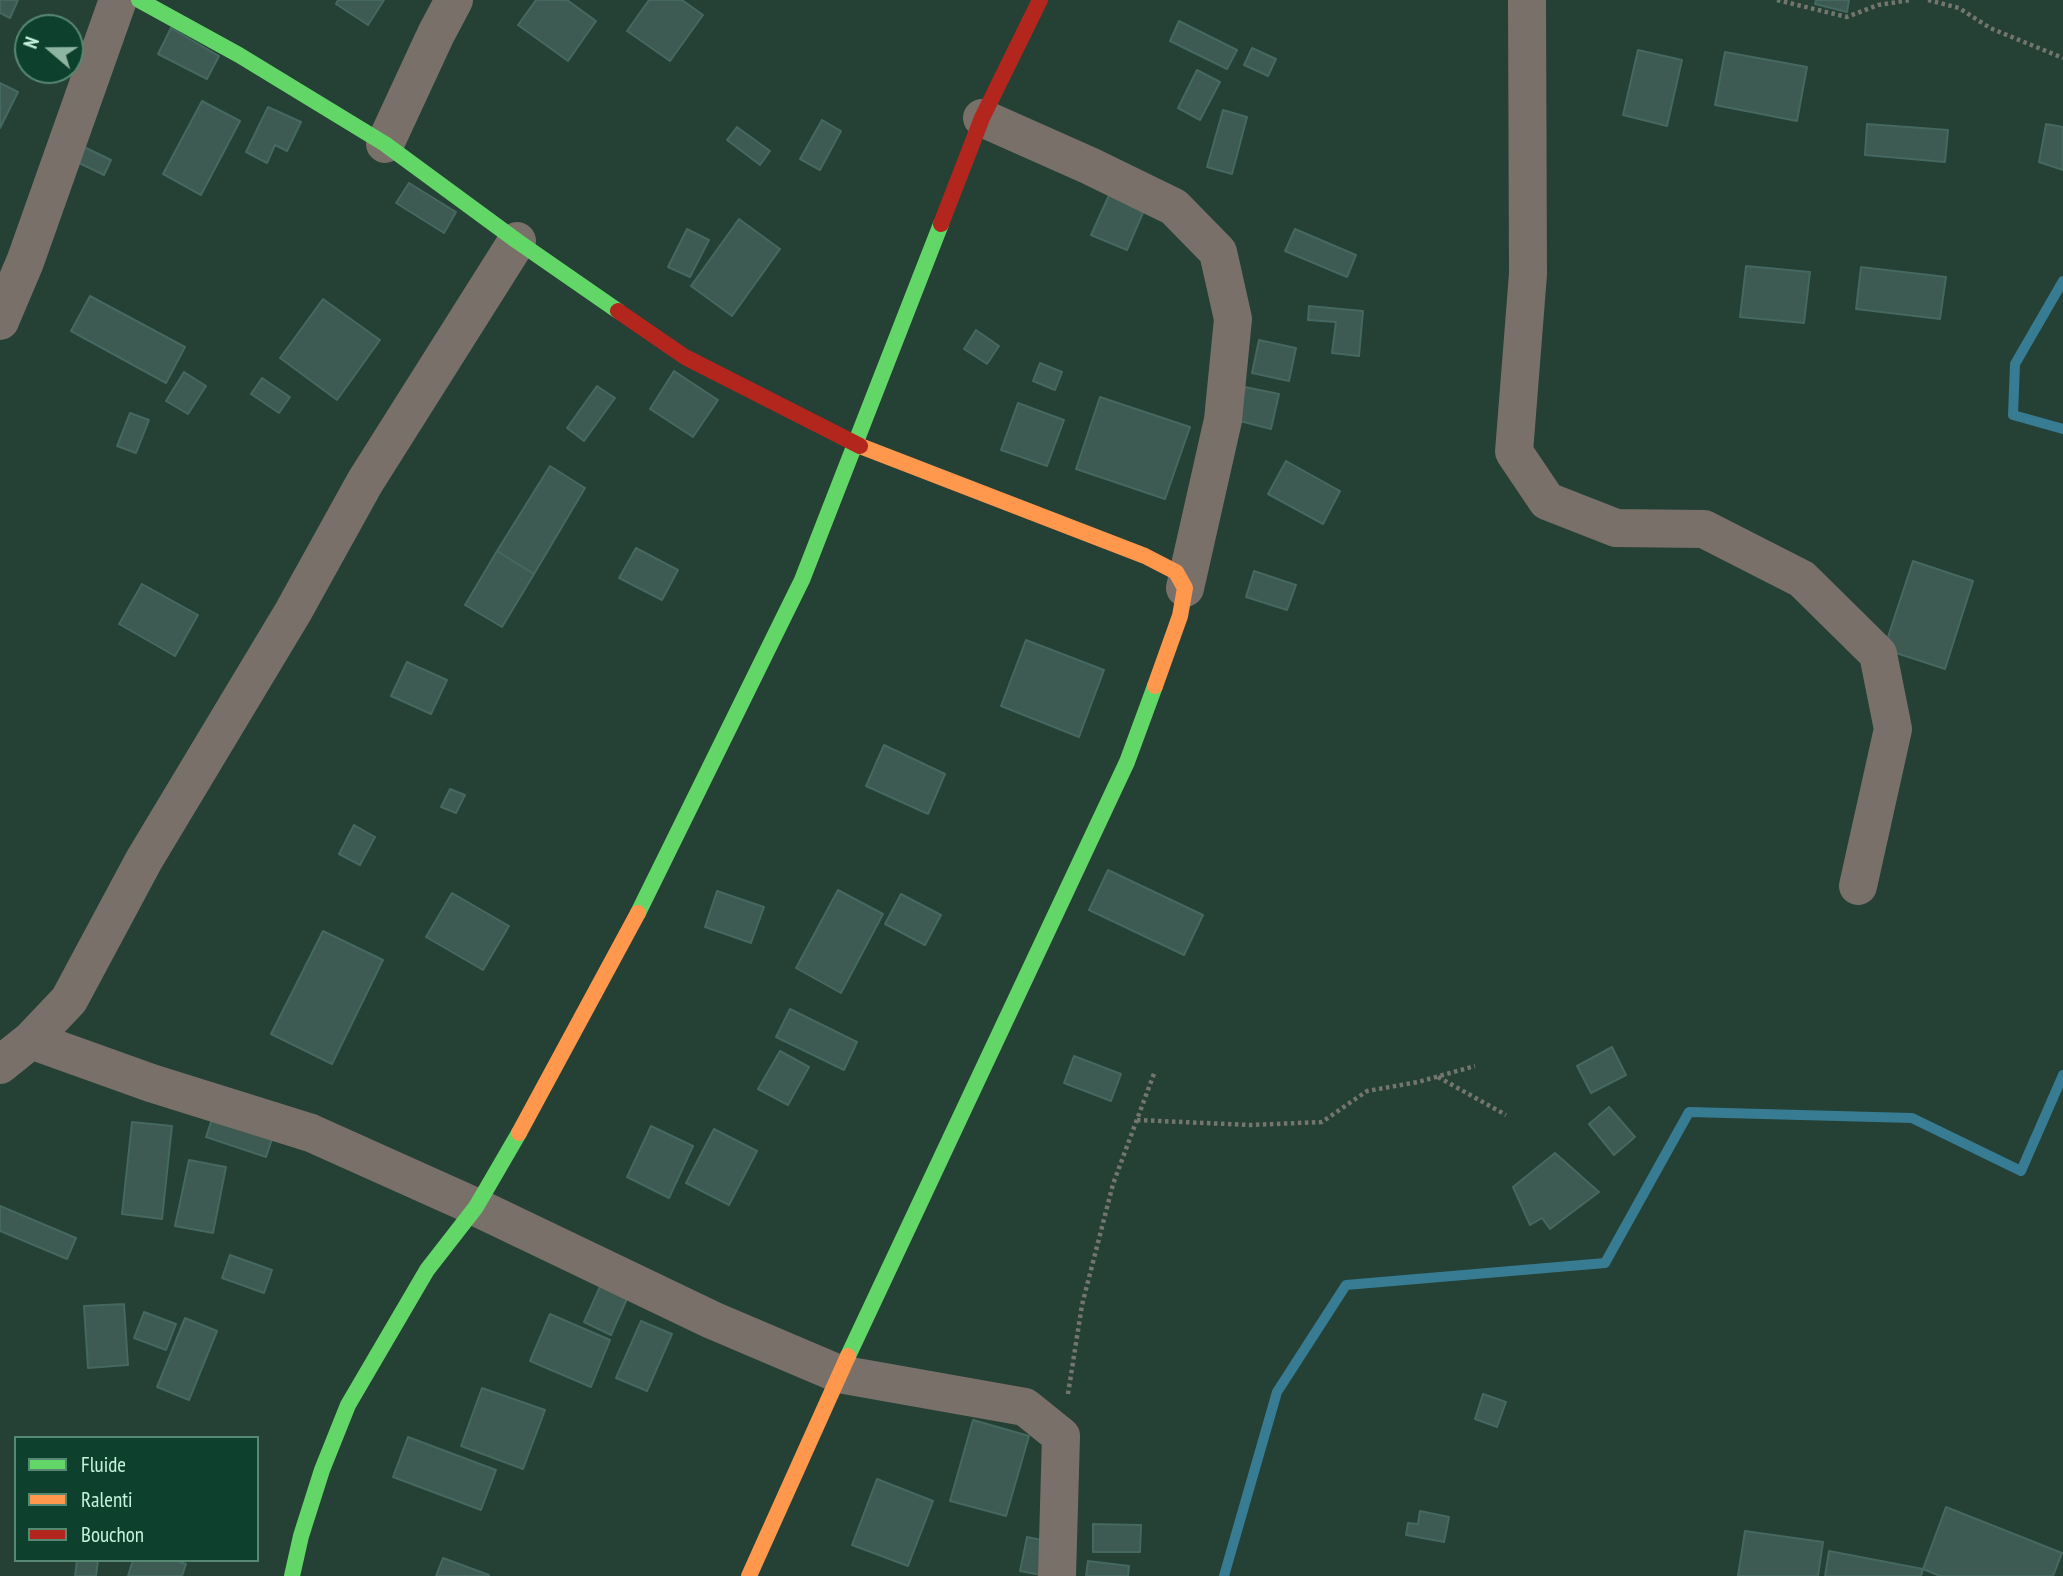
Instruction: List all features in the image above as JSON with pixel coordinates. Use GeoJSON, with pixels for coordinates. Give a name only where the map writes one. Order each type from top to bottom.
{"type":"FeatureCollection","features":[{"type":"Feature","properties":{"kind":"street"},"geometry":{"type":"LineString","coordinates":[[0,321],[25,262],[118,0]]}},
{"type":"Feature","properties":{"kind":"street"},"geometry":{"type":"LineString","coordinates":[[139,0],[239,55],[385,144],[517,242],[685,358],[854,444],[1145,556],[1176,572],[1185,587]]}},
{"type":"Feature","properties":{"kind":"street"},"geometry":{"type":"LineString","coordinates":[[385,144],[454,0]]}},
{"type":"Feature","properties":{"kind":"street"},"geometry":{"type":"LineString","coordinates":[[292,1576],[301,1536],[322,1470],[348,1405],[428,1270],[476,1208],[535,1107],[648,894],[802,580],[982,118],[1040,0]]}},
{"type":"Feature","properties":{"kind":"street"},"geometry":{"type":"LineString","coordinates":[[1527,0],[1528,274],[1514,452],[1547,501],[1616,528],[1704,529],[1802,579],[1878,654],[1893,729],[1858,886]]}},
{"type":"Feature","properties":{"kind":"street"},"geometry":{"type":"LineString","coordinates":[[748,1576],[839,1374],[1127,762],[1180,616],[1223,421],[1233,319],[1218,252],[1174,208],[1090,166],[982,118]]}},
{"type":"Feature","properties":{"kind":"street"},"geometry":{"type":"LineString","coordinates":[[0,1065],[31,1040],[69,1000],[144,860],[293,611],[365,482],[517,242]]}},
{"type":"Feature","properties":{"kind":"street"},"geometry":{"type":"LineString","coordinates":[[31,1040],[151,1083],[311,1133],[712,1320],[839,1374],[1025,1407],[1061,1436],[1057,1576]]}},
{"type":"Feature","properties":{"kind":"path"},"geometry":{"type":"LineString","coordinates":[[1777,0],[1847,17],[1878,5],[1911,0]]}},
{"type":"Feature","properties":{"kind":"path"},"geometry":{"type":"LineString","coordinates":[[1928,0],[1959,8],[1990,28],[2063,58]]}},
{"type":"Feature","properties":{"kind":"path"},"geometry":{"type":"LineString","coordinates":[[1137,1120],[1250,1125],[1322,1122],[1367,1091],[1418,1082],[1475,1066]]}},
{"type":"Feature","properties":{"kind":"path"},"geometry":{"type":"LineString","coordinates":[[1061,1436],[1082,1305],[1113,1184],[1155,1071]]}},
{"type":"Feature","properties":{"kind":"path"},"geometry":{"type":"LineString","coordinates":[[1438,1077],[1506,1115]]}},
{"type":"Feature","properties":{"kind":"building"},"geometry":{"type":"Polygon","coordinates":[[[0,0],[18,0],[10,18],[0,13],[0,0]]]}},
{"type":"Feature","properties":{"kind":"building"},"geometry":{"type":"Polygon","coordinates":[[[338,0],[384,0],[368,25],[336,4],[338,0]]]}},
{"type":"Feature","properties":{"kind":"building"},"geometry":{"type":"Polygon","coordinates":[[[536,0],[567,0],[596,21],[568,61],[518,25],[536,0]]]}},
{"type":"Feature","properties":{"kind":"building"},"geometry":{"type":"Polygon","coordinates":[[[649,0],[682,0],[703,15],[670,61],[627,31],[649,0]]]}},
{"type":"Feature","properties":{"kind":"building"},"geometry":{"type":"Polygon","coordinates":[[[1816,0],[1849,0],[1847,12],[1815,4],[1816,0]]]}},
{"type":"Feature","properties":{"kind":"building"},"geometry":{"type":"Polygon","coordinates":[[[1179,21],[1237,50],[1227,69],[1170,41],[1179,21]]]}},
{"type":"Feature","properties":{"kind":"building"},"geometry":{"type":"Polygon","coordinates":[[[171,28],[219,56],[207,79],[158,54],[171,28]]]}},
{"type":"Feature","properties":{"kind":"building"},"geometry":{"type":"Polygon","coordinates":[[[1252,48],[1276,59],[1268,76],[1244,65],[1252,48]]]}},
{"type":"Feature","properties":{"kind":"building"},"geometry":{"type":"Polygon","coordinates":[[[1638,50],[1682,60],[1667,126],[1623,115],[1638,50]]]}},
{"type":"Feature","properties":{"kind":"building"},"geometry":{"type":"Polygon","coordinates":[[[1725,52],[1807,67],[1797,121],[1715,105],[1725,52]]]}},
{"type":"Feature","properties":{"kind":"building"},"geometry":{"type":"Polygon","coordinates":[[[1197,70],[1220,82],[1200,120],[1178,108],[1197,70]]]}},
{"type":"Feature","properties":{"kind":"building"},"geometry":{"type":"Polygon","coordinates":[[[0,83],[18,92],[0,128],[0,83]]]}},
{"type":"Feature","properties":{"kind":"building"},"geometry":{"type":"Polygon","coordinates":[[[202,101],[240,121],[201,195],[163,174],[202,101]]]}},
{"type":"Feature","properties":{"kind":"building"},"geometry":{"type":"Polygon","coordinates":[[[268,107],[301,122],[287,151],[275,145],[267,163],[246,152],[268,107]]]}},
{"type":"Feature","properties":{"kind":"building"},"geometry":{"type":"Polygon","coordinates":[[[1223,110],[1247,117],[1232,174],[1207,167],[1223,110]]]}},
{"type":"Feature","properties":{"kind":"building"},"geometry":{"type":"Polygon","coordinates":[[[822,120],[841,131],[820,170],[800,159],[822,120]]]}},
{"type":"Feature","properties":{"kind":"building"},"geometry":{"type":"Polygon","coordinates":[[[1867,124],[1948,130],[1945,162],[1865,155],[1867,124]]]}},
{"type":"Feature","properties":{"kind":"building"},"geometry":{"type":"Polygon","coordinates":[[[2046,124],[2063,127],[2063,170],[2039,162],[2046,124]]]}},
{"type":"Feature","properties":{"kind":"building"},"geometry":{"type":"Polygon","coordinates":[[[737,127],[770,151],[760,165],[727,140],[737,127]]]}},
{"type":"Feature","properties":{"kind":"building"},"geometry":{"type":"Polygon","coordinates":[[[84,147],[111,160],[104,175],[77,162],[84,147]]]}},
{"type":"Feature","properties":{"kind":"building"},"geometry":{"type":"Polygon","coordinates":[[[409,183],[456,212],[444,233],[396,203],[409,183]]]}},
{"type":"Feature","properties":{"kind":"building"},"geometry":{"type":"Polygon","coordinates":[[[1110,193],[1145,208],[1127,250],[1091,235],[1110,193]]]}},
{"type":"Feature","properties":{"kind":"building"},"geometry":{"type":"Polygon","coordinates":[[[739,219],[780,249],[732,316],[691,286],[739,219]]]}},
{"type":"Feature","properties":{"kind":"building"},"geometry":{"type":"Polygon","coordinates":[[[687,229],[709,240],[690,277],[668,267],[687,229]]]}},
{"type":"Feature","properties":{"kind":"building"},"geometry":{"type":"Polygon","coordinates":[[[1295,229],[1356,255],[1347,277],[1285,251],[1295,229]]]}},
{"type":"Feature","properties":{"kind":"building"},"geometry":{"type":"Polygon","coordinates":[[[1746,266],[1810,272],[1804,323],[1740,317],[1746,266]]]}},
{"type":"Feature","properties":{"kind":"building"},"geometry":{"type":"Polygon","coordinates":[[[1861,267],[1946,277],[1940,319],[1856,309],[1861,267]]]}},
{"type":"Feature","properties":{"kind":"building"},"geometry":{"type":"Polygon","coordinates":[[[90,296],[185,347],[166,383],[71,331],[90,296]]]}},
{"type":"Feature","properties":{"kind":"building"},"geometry":{"type":"Polygon","coordinates":[[[323,299],[380,340],[337,400],[280,358],[323,299]]]}},
{"type":"Feature","properties":{"kind":"building"},"geometry":{"type":"Polygon","coordinates":[[[1309,306],[1363,311],[1359,356],[1332,353],[1336,322],[1308,320],[1309,306]]]}},
{"type":"Feature","properties":{"kind":"building"},"geometry":{"type":"Polygon","coordinates":[[[976,330],[999,346],[987,364],[964,349],[976,330]]]}},
{"type":"Feature","properties":{"kind":"building"},"geometry":{"type":"Polygon","coordinates":[[[1259,340],[1296,348],[1289,381],[1252,373],[1259,340]]]}},
{"type":"Feature","properties":{"kind":"building"},"geometry":{"type":"Polygon","coordinates":[[[1040,363],[1062,372],[1055,390],[1033,381],[1040,363]]]}},
{"type":"Feature","properties":{"kind":"building"},"geometry":{"type":"Polygon","coordinates":[[[674,371],[718,400],[693,437],[650,409],[674,371]]]}},
{"type":"Feature","properties":{"kind":"building"},"geometry":{"type":"Polygon","coordinates":[[[184,372],[206,386],[188,414],[166,401],[184,372]]]}},
{"type":"Feature","properties":{"kind":"building"},"geometry":{"type":"Polygon","coordinates":[[[262,378],[290,397],[279,413],[251,394],[262,378]]]}},
{"type":"Feature","properties":{"kind":"building"},"geometry":{"type":"Polygon","coordinates":[[[597,386],[615,398],[584,441],[567,428],[597,386]]]}},
{"type":"Feature","properties":{"kind":"building"},"geometry":{"type":"Polygon","coordinates":[[[1245,387],[1279,394],[1271,429],[1236,420],[1245,387]]]}},
{"type":"Feature","properties":{"kind":"building"},"geometry":{"type":"Polygon","coordinates":[[[1100,397],[1190,427],[1165,499],[1076,469],[1100,397]]]}},
{"type":"Feature","properties":{"kind":"building"},"geometry":{"type":"Polygon","coordinates":[[[1018,403],[1064,420],[1047,466],[1001,450],[1018,403]]]}},
{"type":"Feature","properties":{"kind":"building"},"geometry":{"type":"Polygon","coordinates":[[[130,413],[149,420],[136,453],[117,446],[130,413]]]}},
{"type":"Feature","properties":{"kind":"building"},"geometry":{"type":"Polygon","coordinates":[[[1286,461],[1340,491],[1323,524],[1268,494],[1286,461]]]}},
{"type":"Feature","properties":{"kind":"building"},"geometry":{"type":"Polygon","coordinates":[[[550,466],[585,488],[534,574],[497,551],[550,466]]]}},
{"type":"Feature","properties":{"kind":"building"},"geometry":{"type":"Polygon","coordinates":[[[636,548],[678,570],[662,600],[619,578],[636,548]]]}},
{"type":"Feature","properties":{"kind":"building"},"geometry":{"type":"Polygon","coordinates":[[[497,551],[534,574],[502,627],[465,605],[497,551]]]}},
{"type":"Feature","properties":{"kind":"building"},"geometry":{"type":"Polygon","coordinates":[[[1913,561],[1973,581],[1945,669],[1884,649],[1913,561]]]}},
{"type":"Feature","properties":{"kind":"building"},"geometry":{"type":"Polygon","coordinates":[[[1254,571],[1296,585],[1287,610],[1246,597],[1254,571]]]}},
{"type":"Feature","properties":{"kind":"building"},"geometry":{"type":"Polygon","coordinates":[[[142,584],[198,615],[175,656],[119,624],[142,584]]]}},
{"type":"Feature","properties":{"kind":"building"},"geometry":{"type":"Polygon","coordinates":[[[1026,640],[1104,670],[1079,737],[1001,706],[1026,640]]]}},
{"type":"Feature","properties":{"kind":"building"},"geometry":{"type":"Polygon","coordinates":[[[407,662],[447,680],[431,714],[391,696],[407,662]]]}},
{"type":"Feature","properties":{"kind":"building"},"geometry":{"type":"Polygon","coordinates":[[[884,745],[945,774],[928,814],[866,786],[884,745]]]}},
{"type":"Feature","properties":{"kind":"building"},"geometry":{"type":"Polygon","coordinates":[[[450,789],[465,795],[456,813],[441,807],[450,789]]]}},
{"type":"Feature","properties":{"kind":"building"},"geometry":{"type":"Polygon","coordinates":[[[354,825],[375,837],[360,865],[339,854],[354,825]]]}},
{"type":"Feature","properties":{"kind":"building"},"geometry":{"type":"Polygon","coordinates":[[[1108,870],[1203,915],[1184,955],[1089,910],[1108,870]]]}},
{"type":"Feature","properties":{"kind":"building"},"geometry":{"type":"Polygon","coordinates":[[[838,890],[883,914],[841,993],[796,968],[838,890]]]}},
{"type":"Feature","properties":{"kind":"building"},"geometry":{"type":"Polygon","coordinates":[[[717,891],[764,907],[751,943],[705,927],[717,891]]]}},
{"type":"Feature","properties":{"kind":"building"},"geometry":{"type":"Polygon","coordinates":[[[452,893],[509,926],[483,970],[426,937],[452,893]]]}},
{"type":"Feature","properties":{"kind":"building"},"geometry":{"type":"Polygon","coordinates":[[[901,894],[941,915],[925,945],[885,924],[901,894]]]}},
{"type":"Feature","properties":{"kind":"building"},"geometry":{"type":"Polygon","coordinates":[[[323,931],[383,960],[332,1064],[271,1034],[323,931]]]}},
{"type":"Feature","properties":{"kind":"building"},"geometry":{"type":"Polygon","coordinates":[[[790,1009],[857,1042],[844,1070],[776,1037],[790,1009]]]}},
{"type":"Feature","properties":{"kind":"building"},"geometry":{"type":"Polygon","coordinates":[[[1612,1047],[1626,1075],[1591,1093],[1577,1066],[1612,1047]]]}},
{"type":"Feature","properties":{"kind":"building"},"geometry":{"type":"Polygon","coordinates":[[[780,1051],[809,1067],[788,1105],[758,1089],[780,1051]]]}},
{"type":"Feature","properties":{"kind":"building"},"geometry":{"type":"Polygon","coordinates":[[[1074,1056],[1121,1074],[1111,1101],[1064,1083],[1074,1056]]]}},
{"type":"Feature","properties":{"kind":"building"},"geometry":{"type":"Polygon","coordinates":[[[1609,1107],[1635,1137],[1614,1155],[1589,1124],[1609,1107]]]}},
{"type":"Feature","properties":{"kind":"building"},"geometry":{"type":"Polygon","coordinates":[[[213,1116],[273,1136],[266,1157],[206,1137],[213,1116]]]}},
{"type":"Feature","properties":{"kind":"building"},"geometry":{"type":"Polygon","coordinates":[[[132,1122],[172,1126],[162,1219],[122,1214],[132,1122]]]}},
{"type":"Feature","properties":{"kind":"building"},"geometry":{"type":"Polygon","coordinates":[[[651,1126],[693,1146],[669,1198],[627,1177],[651,1126]]]}},
{"type":"Feature","properties":{"kind":"building"},"geometry":{"type":"Polygon","coordinates":[[[714,1129],[757,1151],[729,1205],[686,1183],[714,1129]]]}},
{"type":"Feature","properties":{"kind":"building"},"geometry":{"type":"Polygon","coordinates":[[[1555,1153],[1599,1192],[1550,1229],[1542,1218],[1530,1225],[1513,1187],[1555,1153]]]}},
{"type":"Feature","properties":{"kind":"building"},"geometry":{"type":"Polygon","coordinates":[[[189,1160],[226,1167],[213,1233],[175,1226],[189,1160]]]}},
{"type":"Feature","properties":{"kind":"building"},"geometry":{"type":"Polygon","coordinates":[[[0,1206],[76,1238],[67,1259],[0,1231],[0,1206]]]}},
{"type":"Feature","properties":{"kind":"building"},"geometry":{"type":"Polygon","coordinates":[[[230,1255],[272,1270],[264,1293],[222,1278],[230,1255]]]}},
{"type":"Feature","properties":{"kind":"building"},"geometry":{"type":"Polygon","coordinates":[[[603,1280],[630,1292],[611,1335],[584,1322],[603,1280]]]}},
{"type":"Feature","properties":{"kind":"building"},"geometry":{"type":"Polygon","coordinates":[[[124,1304],[128,1365],[88,1368],[84,1306],[124,1304]]]}},
{"type":"Feature","properties":{"kind":"building"},"geometry":{"type":"Polygon","coordinates":[[[144,1312],[176,1324],[166,1350],[134,1338],[144,1312]]]}},
{"type":"Feature","properties":{"kind":"building"},"geometry":{"type":"Polygon","coordinates":[[[550,1314],[610,1340],[591,1387],[530,1361],[550,1314]]]}},
{"type":"Feature","properties":{"kind":"building"},"geometry":{"type":"Polygon","coordinates":[[[185,1318],[217,1331],[189,1400],[157,1387],[185,1318]]]}},
{"type":"Feature","properties":{"kind":"building"},"geometry":{"type":"Polygon","coordinates":[[[641,1321],[672,1334],[647,1391],[616,1378],[641,1321]]]}},
{"type":"Feature","properties":{"kind":"building"},"geometry":{"type":"Polygon","coordinates":[[[482,1388],[545,1410],[523,1469],[461,1446],[482,1388]]]}},
{"type":"Feature","properties":{"kind":"building"},"geometry":{"type":"Polygon","coordinates":[[[1483,1394],[1506,1402],[1497,1427],[1475,1419],[1483,1394]]]}},
{"type":"Feature","properties":{"kind":"building"},"geometry":{"type":"Polygon","coordinates":[[[973,1420],[1029,1436],[1006,1516],[950,1501],[973,1420]]]}},
{"type":"Feature","properties":{"kind":"building"},"geometry":{"type":"Polygon","coordinates":[[[408,1437],[496,1470],[481,1510],[393,1477],[408,1437]]]}},
{"type":"Feature","properties":{"kind":"building"},"geometry":{"type":"Polygon","coordinates":[[[877,1479],[933,1501],[908,1566],[852,1545],[877,1479]]]}},
{"type":"Feature","properties":{"kind":"building"},"geometry":{"type":"Polygon","coordinates":[[[1946,1507],[2062,1553],[2053,1576],[1940,1576],[1923,1569],[1946,1507]]]}},
{"type":"Feature","properties":{"kind":"building"},"geometry":{"type":"Polygon","coordinates":[[[1420,1511],[1449,1517],[1444,1542],[1406,1535],[1408,1523],[1418,1524],[1420,1511]]]}},
{"type":"Feature","properties":{"kind":"building"},"geometry":{"type":"Polygon","coordinates":[[[1093,1524],[1141,1525],[1140,1552],[1093,1552],[1093,1524]]]}},
{"type":"Feature","properties":{"kind":"building"},"geometry":{"type":"Polygon","coordinates":[[[1745,1531],[1823,1542],[1818,1576],[1738,1576],[1745,1531]]]}},
{"type":"Feature","properties":{"kind":"building"},"geometry":{"type":"Polygon","coordinates":[[[1027,1537],[1047,1541],[1041,1575],[1020,1571],[1027,1537]]]}},
{"type":"Feature","properties":{"kind":"building"},"geometry":{"type":"Polygon","coordinates":[[[1829,1551],[1923,1569],[1921,1576],[1825,1576],[1829,1551]]]}},
{"type":"Feature","properties":{"kind":"building"},"geometry":{"type":"Polygon","coordinates":[[[443,1558],[489,1575],[489,1576],[436,1576],[443,1558]]]}},
{"type":"Feature","properties":{"kind":"building"},"geometry":{"type":"Polygon","coordinates":[[[1088,1561],[1129,1566],[1128,1576],[1086,1576],[1088,1561]]]}},
{"type":"Feature","properties":{"kind":"building"},"geometry":{"type":"Polygon","coordinates":[[[77,1562],[98,1562],[96,1576],[75,1576],[77,1562]]]}},
{"type":"Feature","properties":{"kind":"building"},"geometry":{"type":"Polygon","coordinates":[[[132,1562],[186,1564],[182,1576],[128,1576],[132,1562]]]}},
{"type":"Feature","properties":{"kind":"waterway"},"geometry":{"type":"LineString","coordinates":[[2063,281],[2015,364],[2013,415],[2063,429]]}},
{"type":"Feature","properties":{"kind":"waterway"},"geometry":{"type":"LineString","coordinates":[[1224,1576],[1277,1392],[1346,1285],[1605,1263],[1689,1112],[1912,1118],[2021,1171],[2063,1075]]}},
{"type":"Feature","properties":{"kind":"traffic: fast"},"geometry":{"type":"LineString","coordinates":[[139,0],[239,55],[385,144],[618,311]]}},
{"type":"Feature","properties":{"kind":"traffic: fast"},"geometry":{"type":"LineString","coordinates":[[638,913],[802,580],[941,224]]}},
{"type":"Feature","properties":{"kind":"traffic: fast"},"geometry":{"type":"LineString","coordinates":[[848,1356],[1127,762],[1155,686]]}},
{"type":"Feature","properties":{"kind":"traffic: fast"},"geometry":{"type":"LineString","coordinates":[[292,1576],[301,1536],[322,1470],[348,1405],[427,1270],[476,1207],[519,1133]]}},
{"type":"Feature","properties":{"kind":"traffic: slow"},"geometry":{"type":"LineString","coordinates":[[860,446],[1145,556],[1176,572],[1185,588],[1180,616],[1155,686]]}},
{"type":"Feature","properties":{"kind":"traffic: slow"},"geometry":{"type":"LineString","coordinates":[[519,1133],[638,913]]}},
{"type":"Feature","properties":{"kind":"traffic: slow"},"geometry":{"type":"LineString","coordinates":[[749,1576],[848,1356]]}},
{"type":"Feature","properties":{"kind":"traffic: jam"},"geometry":{"type":"LineString","coordinates":[[941,224],[982,118],[1040,0]]}},
{"type":"Feature","properties":{"kind":"traffic: jam"},"geometry":{"type":"LineString","coordinates":[[618,311],[685,357],[860,446]]}}]}
